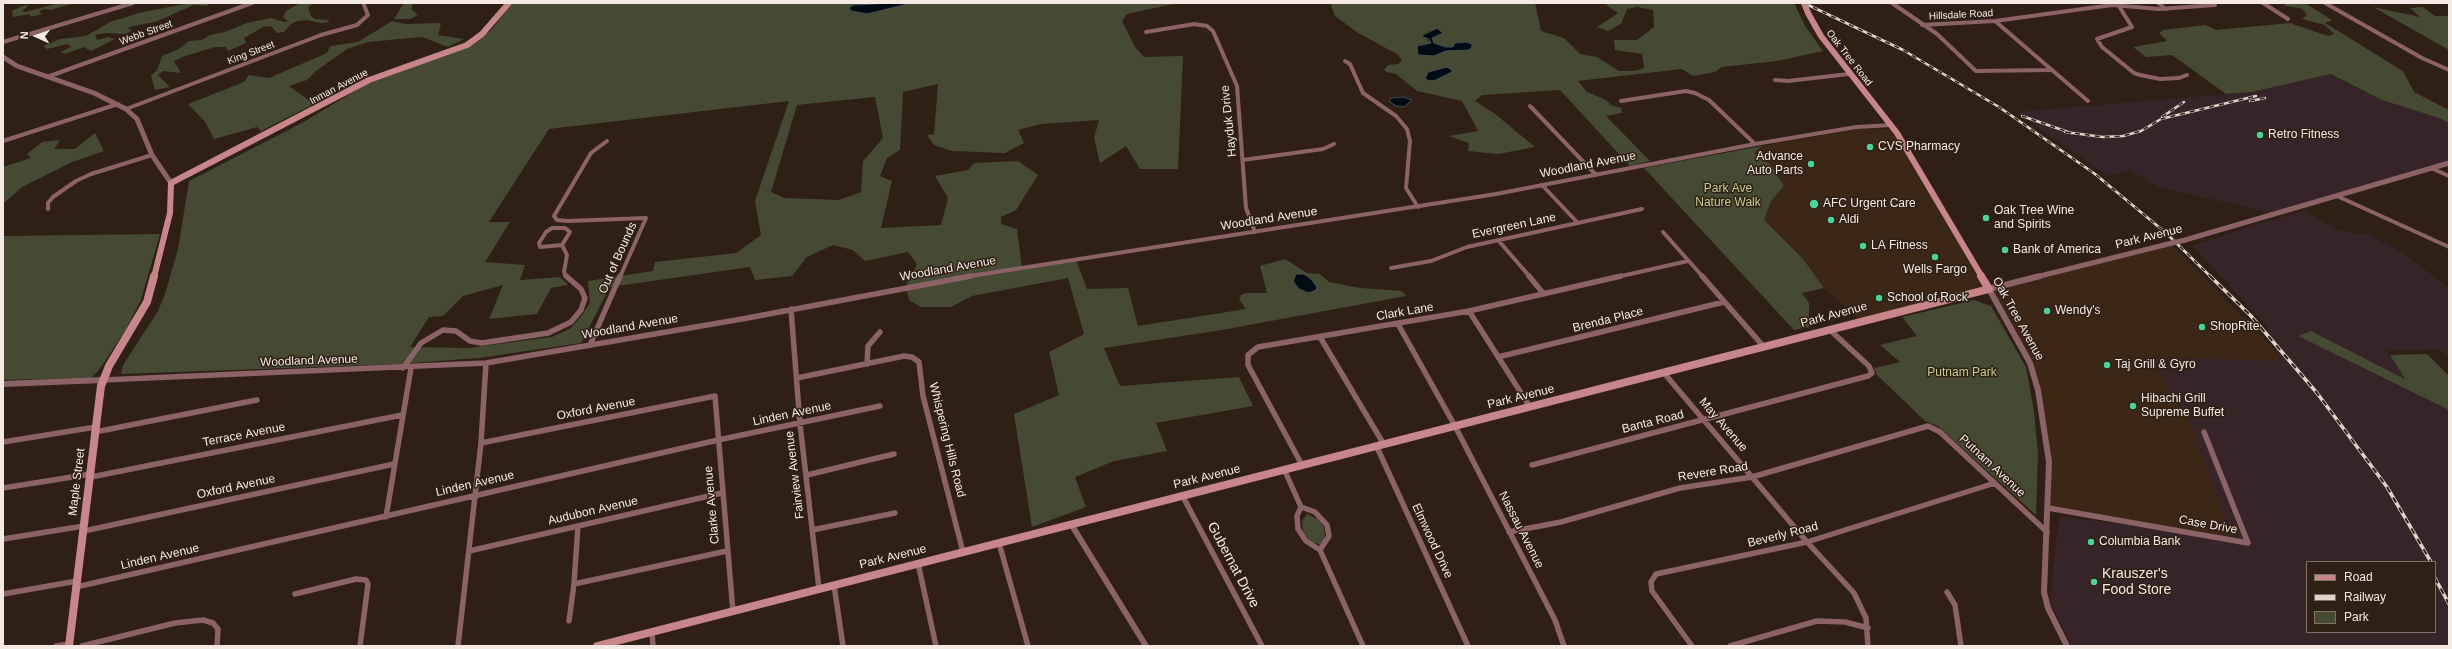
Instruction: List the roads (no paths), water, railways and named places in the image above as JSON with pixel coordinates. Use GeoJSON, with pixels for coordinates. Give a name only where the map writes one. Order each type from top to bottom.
{"type":"FeatureCollection","features":[{"type":"Feature","properties":{"kind":"main road","name":"Inman Avenue"},"geometry":{"type":"LineString","coordinates":[[171,183],[370,80],[466,45],[482,34],[509,3]]}},
{"type":"Feature","properties":{"kind":"main road","name":"Oak Tree Road"},"geometry":{"type":"LineString","coordinates":[[1804,3],[1821,36],[1849,74],[1887,119]]}},
{"type":"Feature","properties":{"kind":"main road","name":"Oak Tree Avenue"},"geometry":{"type":"LineString","coordinates":[[1887,119],[1892,125],[1989,289]]}},
{"type":"Feature","properties":{"kind":"main road","name":"Maple Street"},"geometry":{"type":"LineString","coordinates":[[69,645],[91,475],[99,394],[103,380],[147,302],[164,243],[170,213],[171,183]]}},
{"type":"Feature","properties":{"kind":"main road","name":"Park Avenue"},"geometry":{"type":"LineString","coordinates":[[596,646],[1989,289]]}},
{"type":"Feature","properties":{"kind":"street"},"geometry":{"type":"LineString","coordinates":[[3,42],[133,3]]}},
{"type":"Feature","properties":{"kind":"street","name":"Webb Street"},"geometry":{"type":"LineString","coordinates":[[47,77],[252,3]]}},
{"type":"Feature","properties":{"kind":"street"},"geometry":{"type":"LineString","coordinates":[[1892,3],[1940,36],[1972,69],[1980,72],[2051,70]]}},
{"type":"Feature","properties":{"kind":"street"},"geometry":{"type":"LineString","coordinates":[[2158,3],[2166,8]]}},
{"type":"Feature","properties":{"kind":"street"},"geometry":{"type":"LineString","coordinates":[[2263,3],[2288,19]]}},
{"type":"Feature","properties":{"kind":"street"},"geometry":{"type":"LineString","coordinates":[[2325,3],[2370,27],[2422,58],[2449,70]]}},
{"type":"Feature","properties":{"kind":"street","name":"Hillsdale Road"},"geometry":{"type":"LineString","coordinates":[[1922,25],[1995,21],[2119,6],[2166,8],[2215,4]]}},
{"type":"Feature","properties":{"kind":"street","name":"King Street"},"geometry":{"type":"LineString","coordinates":[[126,109],[321,35],[358,25],[368,15],[364,5]]}},
{"type":"Feature","properties":{"kind":"street"},"geometry":{"type":"LineString","coordinates":[[2119,6],[2132,27],[2097,39],[2102,47],[2134,73],[2140,75],[2160,79],[2179,78],[2187,75]]}},
{"type":"Feature","properties":{"kind":"street"},"geometry":{"type":"LineString","coordinates":[[1995,21],[2088,101]]}},
{"type":"Feature","properties":{"kind":"street","name":"Hayduk Drive"},"geometry":{"type":"LineString","coordinates":[[1146,32],[1194,24],[1211,29],[1228,62],[1237,86],[1246,208],[1255,232]]}},
{"type":"Feature","properties":{"kind":"street"},"geometry":{"type":"LineString","coordinates":[[3,57],[26,69],[118,104],[126,109],[137,119],[152,155],[171,183]]}},
{"type":"Feature","properties":{"kind":"street"},"geometry":{"type":"LineString","coordinates":[[1345,61],[1350,64],[1358,86],[1363,93],[1396,116],[1407,129],[1410,141],[1406,188],[1418,207]]}},
{"type":"Feature","properties":{"kind":"street"},"geometry":{"type":"LineString","coordinates":[[1989,67],[1994,72]]}},
{"type":"Feature","properties":{"kind":"street"},"geometry":{"type":"LineString","coordinates":[[1775,80],[1788,81],[1849,74]]}},
{"type":"Feature","properties":{"kind":"street"},"geometry":{"type":"LineString","coordinates":[[1621,101],[1686,91],[1695,93],[1709,100],[1755,144]]}},
{"type":"Feature","properties":{"kind":"street"},"geometry":{"type":"LineString","coordinates":[[3,141],[118,104]]}},
{"type":"Feature","properties":{"kind":"street"},"geometry":{"type":"LineString","coordinates":[[1530,106],[1535,114],[1555,130],[1596,175]]}},
{"type":"Feature","properties":{"kind":"street","name":"Woodland Avenue"},"geometry":{"type":"LineString","coordinates":[[3,384],[411,368],[486,363],[953,279],[1418,207],[1596,175],[1755,144],[1856,127],[1892,125]]}},
{"type":"Feature","properties":{"kind":"street","name":"Out of Bounds"},"geometry":{"type":"LineString","coordinates":[[590,345],[646,218],[568,221],[557,220],[554,216],[591,153],[606,141]]}},
{"type":"Feature","properties":{"kind":"street"},"geometry":{"type":"LineString","coordinates":[[1243,160],[1323,149],[1334,144]]}},
{"type":"Feature","properties":{"kind":"street"},"geometry":{"type":"LineString","coordinates":[[48,209],[48,204],[53,197],[76,181],[152,155]]}},
{"type":"Feature","properties":{"kind":"street","name":"Park Avenue"},"geometry":{"type":"LineString","coordinates":[[1989,289],[2185,240],[2449,163]]}},
{"type":"Feature","properties":{"kind":"street"},"geometry":{"type":"LineString","coordinates":[[2431,168],[2449,176]]}},
{"type":"Feature","properties":{"kind":"street"},"geometry":{"type":"LineString","coordinates":[[1542,185],[1577,222]]}},
{"type":"Feature","properties":{"kind":"street"},"geometry":{"type":"LineString","coordinates":[[2336,196],[2449,247]]}},
{"type":"Feature","properties":{"kind":"street","name":"Evergreen Lane"},"geometry":{"type":"LineString","coordinates":[[1391,268],[1431,261],[1458,249],[1642,209]]}},
{"type":"Feature","properties":{"kind":"street"},"geometry":{"type":"LineString","coordinates":[[562,228],[570,232],[562,245],[544,248],[540,247],[539,243],[550,229],[562,228]]}},
{"type":"Feature","properties":{"kind":"street"},"geometry":{"type":"LineString","coordinates":[[1663,232],[1764,347]]}},
{"type":"Feature","properties":{"kind":"street"},"geometry":{"type":"LineString","coordinates":[[1498,240],[1543,293]]}},
{"type":"Feature","properties":{"kind":"street"},"geometry":{"type":"LineString","coordinates":[[403,368],[421,343],[443,330],[456,330],[470,341],[482,343],[548,333],[571,322],[584,304],[584,292],[564,276],[567,255],[562,245]]}},
{"type":"Feature","properties":{"kind":"street","name":"Clark Lane"},"geometry":{"type":"LineString","coordinates":[[1302,465],[1248,365],[1247,358],[1254,349],[1263,345],[1469,312],[1543,293],[1688,261]]}},
{"type":"Feature","properties":{"kind":"street","name":"Oak Tree Avenue"},"geometry":{"type":"LineString","coordinates":[[1989,289],[2026,354],[2035,376],[2048,450],[2048,508],[2044,592],[2048,608],[2067,646]]}},
{"type":"Feature","properties":{"kind":"street","name":"Brenda Place"},"geometry":{"type":"LineString","coordinates":[[1498,357],[1724,302]]}},
{"type":"Feature","properties":{"kind":"street","name":"Fairview Avenue"},"geometry":{"type":"LineString","coordinates":[[792,309],[800,424],[819,589]]}},
{"type":"Feature","properties":{"kind":"street"},"geometry":{"type":"LineString","coordinates":[[1469,312],[1530,407]]}},
{"type":"Feature","properties":{"kind":"street","name":"Nassau Avenue"},"geometry":{"type":"LineString","coordinates":[[1398,324],[1455,426],[1555,620],[1564,646]]}},
{"type":"Feature","properties":{"kind":"street","name":"Banta Road"},"geometry":{"type":"LineString","coordinates":[[1532,465],[1802,394],[1868,376],[1872,373],[1869,366],[1830,330]]}},
{"type":"Feature","properties":{"kind":"street"},"geometry":{"type":"LineString","coordinates":[[867,364],[868,346],[880,332]]}},
{"type":"Feature","properties":{"kind":"street","name":"Elmwood Drive"},"geometry":{"type":"LineString","coordinates":[[1320,337],[1380,444],[1468,646]]}},
{"type":"Feature","properties":{"kind":"street","name":"Whispering Hills Road"},"geometry":{"type":"LineString","coordinates":[[797,378],[904,356],[912,357],[919,362],[923,396],[963,552]]}},
{"type":"Feature","properties":{"kind":"street"},"geometry":{"type":"LineString","coordinates":[[458,646],[481,443],[486,363]]}},
{"type":"Feature","properties":{"kind":"street"},"geometry":{"type":"LineString","coordinates":[[386,517],[411,368]]}},
{"type":"Feature","properties":{"kind":"street","name":"May Avenue"},"geometry":{"type":"LineString","coordinates":[[1664,373],[1730,448],[1752,477],[1807,542],[1854,593],[1863,609],[1868,628],[1868,646]]}},
{"type":"Feature","properties":{"kind":"street","name":"Oxford Avenue"},"geometry":{"type":"LineString","coordinates":[[481,443],[715,396]]}},
{"type":"Feature","properties":{"kind":"street","name":"Clarke Avenue"},"geometry":{"type":"LineString","coordinates":[[715,396],[733,612]]}},
{"type":"Feature","properties":{"kind":"street"},"geometry":{"type":"LineString","coordinates":[[3,442],[96,430],[257,400]]}},
{"type":"Feature","properties":{"kind":"street","name":"Linden Avenue"},"geometry":{"type":"LineString","coordinates":[[3,594],[77,584],[386,517],[475,495],[718,440],[880,406]]}},
{"type":"Feature","properties":{"kind":"street","name":"Terrace Avenue"},"geometry":{"type":"LineString","coordinates":[[3,488],[91,475],[402,415]]}},
{"type":"Feature","properties":{"kind":"street","name":"Revere Road"},"geometry":{"type":"LineString","coordinates":[[1509,532],[1561,522],[1680,488],[1752,477],[1918,427]]}},
{"type":"Feature","properties":{"kind":"street","name":"Putnam Avenue"},"geometry":{"type":"LineString","coordinates":[[1918,427],[1930,427],[1940,432],[2047,532]]}},
{"type":"Feature","properties":{"kind":"street","name":"Case Drive"},"geometry":{"type":"LineString","coordinates":[[2048,508],[2248,543],[2204,432]]}},
{"type":"Feature","properties":{"kind":"street"},"geometry":{"type":"LineString","coordinates":[[807,475],[894,454]]}},
{"type":"Feature","properties":{"kind":"street","name":"Oxford Avenue"},"geometry":{"type":"LineString","coordinates":[[3,539],[84,528],[394,464]]}},
{"type":"Feature","properties":{"kind":"street"},"geometry":{"type":"LineString","coordinates":[[1284,469],[1301,507],[1297,522],[1300,532],[1306,541],[1320,550],[1363,646]]}},
{"type":"Feature","properties":{"kind":"street","name":"Beverly Road"},"geometry":{"type":"LineString","coordinates":[[1692,646],[1652,591],[1651,582],[1656,574],[1807,542],[1995,483]]}},
{"type":"Feature","properties":{"kind":"street","name":"Audubon Avenue"},"geometry":{"type":"LineString","coordinates":[[469,551],[722,493]]}},
{"type":"Feature","properties":{"kind":"street","name":"Gubernat Drive"},"geometry":{"type":"LineString","coordinates":[[1182,495],[1262,646]]}},
{"type":"Feature","properties":{"kind":"street"},"geometry":{"type":"LineString","coordinates":[[1301,507],[1315,512],[1327,526],[1327,541],[1320,550]]}},
{"type":"Feature","properties":{"kind":"street"},"geometry":{"type":"LineString","coordinates":[[812,530],[895,513]]}},
{"type":"Feature","properties":{"kind":"street"},"geometry":{"type":"LineString","coordinates":[[1070,524],[1146,646]]}},
{"type":"Feature","properties":{"kind":"street"},"geometry":{"type":"LineString","coordinates":[[569,621],[574,584],[578,526]]}},
{"type":"Feature","properties":{"kind":"street"},"geometry":{"type":"LineString","coordinates":[[998,543],[1028,646]]}},
{"type":"Feature","properties":{"kind":"street"},"geometry":{"type":"LineString","coordinates":[[574,584],[619,573],[727,551]]}},
{"type":"Feature","properties":{"kind":"street"},"geometry":{"type":"LineString","coordinates":[[918,564],[936,646]]}},
{"type":"Feature","properties":{"kind":"street"},"geometry":{"type":"LineString","coordinates":[[295,594],[356,579],[366,580],[368,584],[360,646]]}},
{"type":"Feature","properties":{"kind":"street"},"geometry":{"type":"LineString","coordinates":[[834,585],[843,646]]}},
{"type":"Feature","properties":{"kind":"street"},"geometry":{"type":"LineString","coordinates":[[1947,592],[1955,605],[1961,646]]}},
{"type":"Feature","properties":{"kind":"street"},"geometry":{"type":"LineString","coordinates":[[82,646],[175,623],[203,620],[213,623],[218,629],[219,636],[217,646]]}},
{"type":"Feature","properties":{"kind":"street"},"geometry":{"type":"LineString","coordinates":[[1730,646],[1817,621],[1845,622],[1868,628]]}},
{"type":"Feature","properties":{"kind":"street"},"geometry":{"type":"LineString","coordinates":[[652,632],[653,646]]}},
{"type":"Feature","properties":{"kind":"street"},"geometry":{"type":"LineString","coordinates":[[56,646],[69,645]]}},
{"type":"Feature","properties":{"kind":"railway"},"geometry":{"type":"LineString","coordinates":[[1804,3],[1903,50],[1999,107],[2095,174],[2166,233],[2211,277]]}},
{"type":"Feature","properties":{"kind":"railway"},"geometry":{"type":"LineString","coordinates":[[2070,133],[2103,137],[2123,136],[2141,131],[2161,119],[2256,96]]}},
{"type":"Feature","properties":{"kind":"railway"},"geometry":{"type":"LineString","coordinates":[[2250,101],[2265,98]]}},
{"type":"Feature","properties":{"kind":"railway"},"geometry":{"type":"LineString","coordinates":[[2162,117],[2184,102]]}},
{"type":"Feature","properties":{"kind":"railway"},"geometry":{"type":"LineString","coordinates":[[2022,116],[2070,133]]}},
{"type":"Feature","properties":{"kind":"railway"},"geometry":{"type":"LineString","coordinates":[[2065,132],[2070,133]]}},
{"type":"Feature","properties":{"kind":"railway"},"geometry":{"type":"LineString","coordinates":[[2210,276],[2251,316],[2317,393],[2387,487],[2430,561]]}},
{"type":"Feature","properties":{"kind":"railway"},"geometry":{"type":"LineString","coordinates":[[2436,580],[2449,604]]}},
{"type":"Feature","properties":{"kind":"place","name":"Retro Fitness"},"geometry":{"type":"Point","coordinates":[2260,135]}},
{"type":"Feature","properties":{"kind":"place","name":"CVS Pharmacy"},"geometry":{"type":"Point","coordinates":[1870,147]}},
{"type":"Feature","properties":{"kind":"place","name":"Advance Auto Parts"},"geometry":{"type":"Point","coordinates":[1811,164]}},
{"type":"Feature","properties":{"kind":"place","name":"AFC Urgent Care"},"geometry":{"type":"Point","coordinates":[1814,204]}},
{"type":"Feature","properties":{"kind":"place","name":"Oak Tree Wine and Spirits"},"geometry":{"type":"Point","coordinates":[1986,218]}},
{"type":"Feature","properties":{"kind":"place","name":"Aldi"},"geometry":{"type":"Point","coordinates":[1831,220]}},
{"type":"Feature","properties":{"kind":"place","name":"LA Fitness"},"geometry":{"type":"Point","coordinates":[1863,246]}},
{"type":"Feature","properties":{"kind":"place","name":"Bank of America"},"geometry":{"type":"Point","coordinates":[2005,250]}},
{"type":"Feature","properties":{"kind":"place","name":"Wells Fargo"},"geometry":{"type":"Point","coordinates":[1935,257]}},
{"type":"Feature","properties":{"kind":"place","name":"School of Rock"},"geometry":{"type":"Point","coordinates":[1879,298]}},
{"type":"Feature","properties":{"kind":"place","name":"Wendy's"},"geometry":{"type":"Point","coordinates":[2047,311]}},
{"type":"Feature","properties":{"kind":"place","name":"ShopRite"},"geometry":{"type":"Point","coordinates":[2202,327]}},
{"type":"Feature","properties":{"kind":"place","name":"Taj Grill & Gyro"},"geometry":{"type":"Point","coordinates":[2107,365]}},
{"type":"Feature","properties":{"kind":"place","name":"Hibachi Grill Supreme Buffet"},"geometry":{"type":"Point","coordinates":[2133,406]}},
{"type":"Feature","properties":{"kind":"place","name":"Columbia Bank"},"geometry":{"type":"Point","coordinates":[2091,542]}},
{"type":"Feature","properties":{"kind":"place","name":"Krauszer's Food Store"},"geometry":{"type":"Point","coordinates":[2094,582]}},
{"type":"Feature","properties":{"kind":"park label","name":"Park Ave Nature Walk"},"geometry":{"type":"Point","coordinates":[1728,196]}},
{"type":"Feature","properties":{"kind":"park label","name":"Putnam Park"},"geometry":{"type":"Point","coordinates":[1962,373]}}]}
